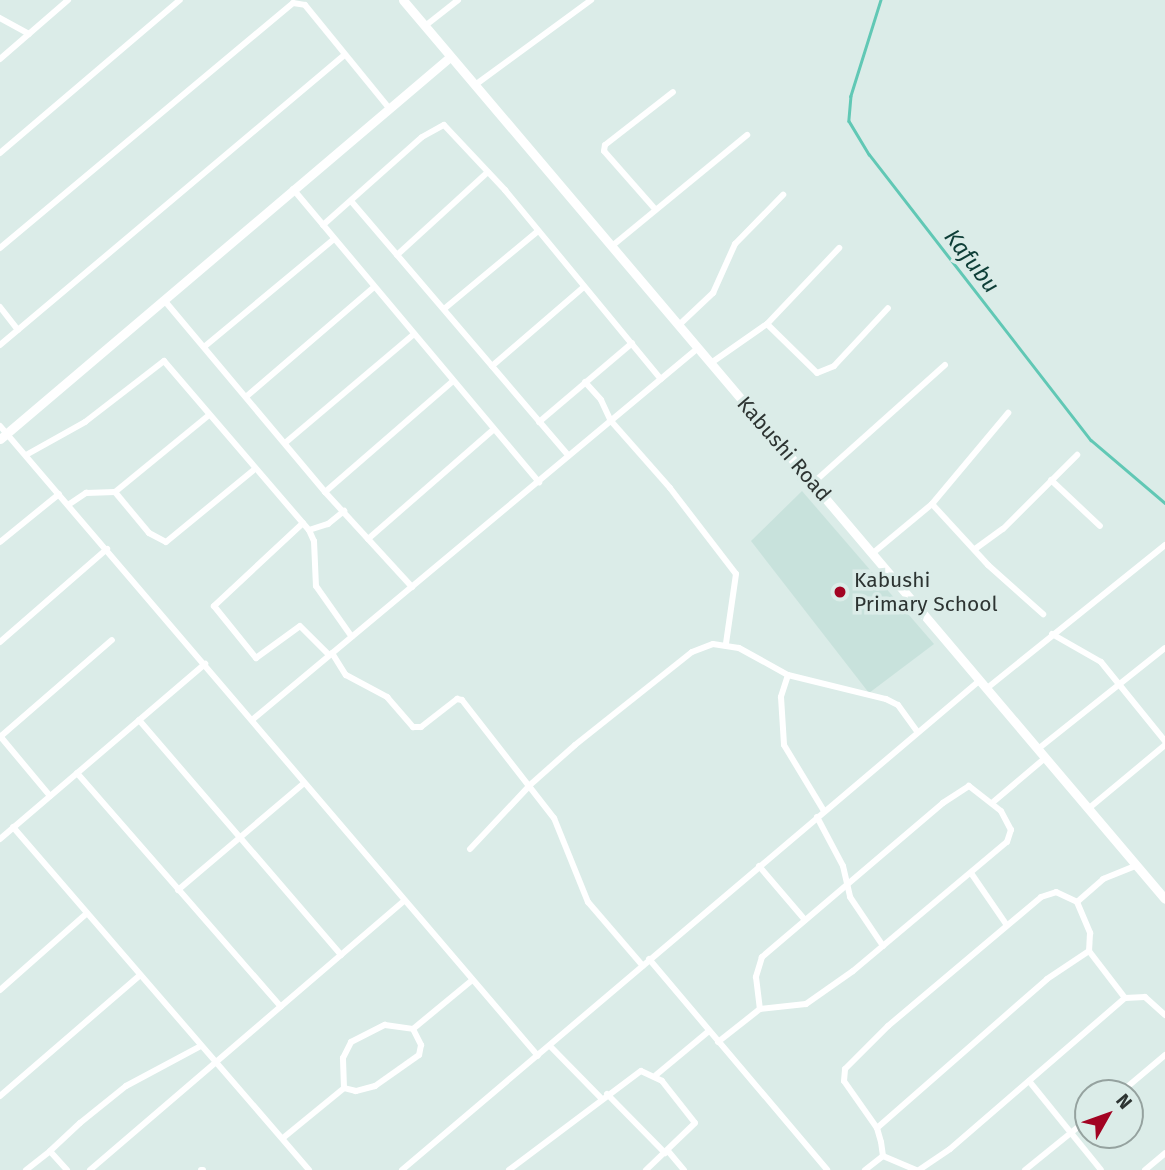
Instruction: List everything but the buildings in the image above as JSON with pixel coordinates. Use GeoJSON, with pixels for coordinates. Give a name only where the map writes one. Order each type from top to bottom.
{"type":"FeatureCollection","features":[{"type":"Feature","properties":{"kind":"main road","name":"Kabushi Road"},"geometry":{"type":"LineString","coordinates":[[403,0],[1165,899]]}},
{"type":"Feature","properties":{"kind":"main road"},"geometry":{"type":"LineString","coordinates":[[2,433],[164,300],[450,57]]}},
{"type":"Feature","properties":{"kind":"street"},"geometry":{"type":"LineString","coordinates":[[0,59],[68,0]]}},
{"type":"Feature","properties":{"kind":"street"},"geometry":{"type":"LineString","coordinates":[[0,153],[180,0]]}},
{"type":"Feature","properties":{"kind":"street"},"geometry":{"type":"LineString","coordinates":[[425,26],[458,0]]}},
{"type":"Feature","properties":{"kind":"street"},"geometry":{"type":"LineString","coordinates":[[475,85],[591,0]]}},
{"type":"Feature","properties":{"kind":"street"},"geometry":{"type":"LineString","coordinates":[[0,248],[293,4],[305,5],[389,108]]}},
{"type":"Feature","properties":{"kind":"street"},"geometry":{"type":"LineString","coordinates":[[0,18],[29,34]]}},
{"type":"Feature","properties":{"kind":"street"},"geometry":{"type":"LineString","coordinates":[[0,345],[344,55]]}},
{"type":"Feature","properties":{"kind":"street"},"geometry":{"type":"LineString","coordinates":[[655,209],[604,151],[605,145],[673,92]]}},
{"type":"Feature","properties":{"kind":"street"},"geometry":{"type":"LineString","coordinates":[[323,225],[439,125],[457,135],[661,379]]}},
{"type":"Feature","properties":{"kind":"street"},"geometry":{"type":"LineString","coordinates":[[612,246],[747,135]]}},
{"type":"Feature","properties":{"kind":"street"},"geometry":{"type":"LineString","coordinates":[[397,255],[488,172]]}},
{"type":"Feature","properties":{"kind":"street"},"geometry":{"type":"LineString","coordinates":[[293,189],[538,482]]}},
{"type":"Feature","properties":{"kind":"street"},"geometry":{"type":"LineString","coordinates":[[678,325],[713,293],[735,244],[783,195]]}},
{"type":"Feature","properties":{"kind":"street"},"geometry":{"type":"LineString","coordinates":[[351,201],[569,456]]}},
{"type":"Feature","properties":{"kind":"street"},"geometry":{"type":"LineString","coordinates":[[444,309],[538,231]]}},
{"type":"Feature","properties":{"kind":"street"},"geometry":{"type":"LineString","coordinates":[[204,347],[334,239]]}},
{"type":"Feature","properties":{"kind":"street"},"geometry":{"type":"LineString","coordinates":[[711,363],[767,324],[839,248]]}},
{"type":"Feature","properties":{"kind":"street"},"geometry":{"type":"LineString","coordinates":[[247,396],[374,287]]}},
{"type":"Feature","properties":{"kind":"street"},"geometry":{"type":"LineString","coordinates":[[492,366],[584,287]]}},
{"type":"Feature","properties":{"kind":"street"},"geometry":{"type":"LineString","coordinates":[[164,300],[325,492],[412,587]]}},
{"type":"Feature","properties":{"kind":"street"},"geometry":{"type":"LineString","coordinates":[[0,307],[18,330]]}},
{"type":"Feature","properties":{"kind":"street"},"geometry":{"type":"LineString","coordinates":[[767,324],[817,373],[834,366],[888,308]]}},
{"type":"Feature","properties":{"kind":"street"},"geometry":{"type":"LineString","coordinates":[[285,443],[413,335]]}},
{"type":"Feature","properties":{"kind":"street"},"geometry":{"type":"LineString","coordinates":[[539,422],[632,343]]}},
{"type":"Feature","properties":{"kind":"street"},"geometry":{"type":"LineString","coordinates":[[252,720],[698,348]]}},
{"type":"Feature","properties":{"kind":"street"},"geometry":{"type":"LineString","coordinates":[[26,455],[94,416],[160,360],[309,530],[314,541],[316,586],[352,637]]}},
{"type":"Feature","properties":{"kind":"street"},"geometry":{"type":"LineString","coordinates":[[813,483],[945,365]]}},
{"type":"Feature","properties":{"kind":"street"},"geometry":{"type":"LineString","coordinates":[[325,492],[453,381]]}},
{"type":"Feature","properties":{"kind":"street"},"geometry":{"type":"LineString","coordinates":[[585,382],[601,400],[611,421],[670,488],[736,574],[726,643]]}},
{"type":"Feature","properties":{"kind":"street"},"geometry":{"type":"LineString","coordinates":[[873,553],[932,504],[1008,413]]}},
{"type":"Feature","properties":{"kind":"street"},"geometry":{"type":"LineString","coordinates":[[68,505],[86,492],[115,492],[208,416]]}},
{"type":"Feature","properties":{"kind":"street"},"geometry":{"type":"LineString","coordinates":[[368,539],[493,430]]}},
{"type":"Feature","properties":{"kind":"street"},"geometry":{"type":"LineString","coordinates":[[2,433],[26,455],[107,549],[471,981],[538,1056]]}},
{"type":"Feature","properties":{"kind":"street"},"geometry":{"type":"LineString","coordinates":[[975,549],[1003,529],[1077,455]]}},
{"type":"Feature","properties":{"kind":"street"},"geometry":{"type":"LineString","coordinates":[[115,492],[149,533],[166,542],[255,469]]}},
{"type":"Feature","properties":{"kind":"street"},"geometry":{"type":"LineString","coordinates":[[1051,480],[1100,526]]}},
{"type":"Feature","properties":{"kind":"street"},"geometry":{"type":"LineString","coordinates":[[0,542],[59,494]]}},
{"type":"Feature","properties":{"kind":"street"},"geometry":{"type":"LineString","coordinates":[[932,504],[1043,614]]}},
{"type":"Feature","properties":{"kind":"street"},"geometry":{"type":"LineString","coordinates":[[309,530],[328,524],[344,511]]}},
{"type":"Feature","properties":{"kind":"street"},"geometry":{"type":"LineString","coordinates":[[303,523],[214,606],[256,658],[300,626],[331,654],[346,676],[382,693],[417,728],[460,699],[554,818],[588,902],[643,965]]}},
{"type":"Feature","properties":{"kind":"street"},"geometry":{"type":"LineString","coordinates":[[402,1170],[917,731],[1052,634],[1165,545]]}},
{"type":"Feature","properties":{"kind":"street"},"geometry":{"type":"LineString","coordinates":[[0,642],[107,549]]}},
{"type":"Feature","properties":{"kind":"street"},"geometry":{"type":"LineString","coordinates":[[1052,634],[1101,662],[1120,682],[1165,746],[1088,809]]}},
{"type":"Feature","properties":{"kind":"street"},"geometry":{"type":"LineString","coordinates":[[50,796],[0,737],[112,640]]}},
{"type":"Feature","properties":{"kind":"street"},"geometry":{"type":"LineString","coordinates":[[471,849],[530,785],[692,652],[726,643],[788,675],[886,699],[898,705],[917,731]]}},
{"type":"Feature","properties":{"kind":"street"},"geometry":{"type":"LineString","coordinates":[[1038,749],[1165,648]]}},
{"type":"Feature","properties":{"kind":"street"},"geometry":{"type":"LineString","coordinates":[[0,838],[205,664]]}},
{"type":"Feature","properties":{"kind":"street"},"geometry":{"type":"LineString","coordinates":[[788,675],[781,697],[784,745],[824,811]]}},
{"type":"Feature","properties":{"kind":"street"},"geometry":{"type":"LineString","coordinates":[[139,720],[341,956]]}},
{"type":"Feature","properties":{"kind":"street"},"geometry":{"type":"LineString","coordinates":[[992,803],[1045,758]]}},
{"type":"Feature","properties":{"kind":"street"},"geometry":{"type":"LineString","coordinates":[[77,773],[281,1007]]}},
{"type":"Feature","properties":{"kind":"street"},"geometry":{"type":"LineString","coordinates":[[178,890],[304,783]]}},
{"type":"Feature","properties":{"kind":"street"},"geometry":{"type":"LineString","coordinates":[[718,1042],[760,1009],[791,1007],[820,998],[1007,842],[1011,830],[992,803],[969,786],[961,789],[805,920],[758,963],[760,1009]]}},
{"type":"Feature","properties":{"kind":"street"},"geometry":{"type":"LineString","coordinates":[[817,817],[844,866],[850,897],[883,946]]}},
{"type":"Feature","properties":{"kind":"street"},"geometry":{"type":"LineString","coordinates":[[13,827],[309,1170]]}},
{"type":"Feature","properties":{"kind":"street"},"geometry":{"type":"LineString","coordinates":[[759,866],[805,920]]}},
{"type":"Feature","properties":{"kind":"street"},"geometry":{"type":"LineString","coordinates":[[1077,902],[1103,879],[1136,866]]}},
{"type":"Feature","properties":{"kind":"street"},"geometry":{"type":"LineString","coordinates":[[971,873],[1006,923]]}},
{"type":"Feature","properties":{"kind":"street"},"geometry":{"type":"LineString","coordinates":[[883,1156],[877,1128],[849,1090],[845,1069],[852,1058],[1006,923],[1041,897],[1056,892],[1077,902],[1090,933],[1090,951],[1125,998]]}},
{"type":"Feature","properties":{"kind":"street"},"geometry":{"type":"LineString","coordinates":[[90,1170],[404,901]]}},
{"type":"Feature","properties":{"kind":"street"},"geometry":{"type":"LineString","coordinates":[[0,990],[87,913]]}},
{"type":"Feature","properties":{"kind":"street"},"geometry":{"type":"LineString","coordinates":[[877,1128],[1047,979],[1090,951]]}},
{"type":"Feature","properties":{"kind":"street"},"geometry":{"type":"LineString","coordinates":[[649,960],[827,1170]]}},
{"type":"Feature","properties":{"kind":"street"},"geometry":{"type":"LineString","coordinates":[[0,1096],[140,975]]}},
{"type":"Feature","properties":{"kind":"street"},"geometry":{"type":"LineString","coordinates":[[344,1088],[343,1058],[357,1037],[385,1025],[413,1028],[471,981]]}},
{"type":"Feature","properties":{"kind":"street"},"geometry":{"type":"LineString","coordinates":[[883,1156],[918,1170],[1125,998],[1145,997],[1165,1015]]}},
{"type":"Feature","properties":{"kind":"street"},"geometry":{"type":"LineString","coordinates":[[344,1088],[356,1091],[374,1086],[416,1058],[421,1045],[413,1028]]}},
{"type":"Feature","properties":{"kind":"street"},"geometry":{"type":"LineString","coordinates":[[509,1170],[632,1073],[656,1074],[709,1031]]}},
{"type":"Feature","properties":{"kind":"street"},"geometry":{"type":"LineString","coordinates":[[26,1170],[118,1091],[201,1046]]}},
{"type":"Feature","properties":{"kind":"street"},"geometry":{"type":"LineString","coordinates":[[550,1046],[684,1170]]}},
{"type":"Feature","properties":{"kind":"street"},"geometry":{"type":"LineString","coordinates":[[1137,1079],[1165,1055]]}},
{"type":"Feature","properties":{"kind":"street"},"geometry":{"type":"LineString","coordinates":[[646,1170],[695,1123],[656,1074]]}},
{"type":"Feature","properties":{"kind":"street"},"geometry":{"type":"LineString","coordinates":[[1028,1081],[1073,1132],[1101,1170]]}},
{"type":"Feature","properties":{"kind":"street"},"geometry":{"type":"LineString","coordinates":[[283,1138],[344,1088]]}},
{"type":"Feature","properties":{"kind":"street"},"geometry":{"type":"LineString","coordinates":[[1025,1170],[1073,1132]]}},
{"type":"Feature","properties":{"kind":"street"},"geometry":{"type":"LineString","coordinates":[[50,1151],[67,1170]]}},
{"type":"Feature","properties":{"kind":"street"},"geometry":{"type":"LineString","coordinates":[[1145,1170],[1165,1153]]}},
{"type":"Feature","properties":{"kind":"street"},"geometry":{"type":"LineString","coordinates":[[865,1170],[883,1156]]}},
{"type":"Feature","properties":{"kind":"shaded area","name":"Kabushi Primary School"},"geometry":{"type":"Polygon","coordinates":[[[802,491],[934,644],[869,693],[751,541],[802,491]]]}},
{"type":"Feature","properties":{"kind":"waterway","name":"Kafubu"},"geometry":{"type":"LineString","coordinates":[[881,0],[851,96],[849,121],[869,154],[1091,440],[1165,503]]}},
{"type":"Feature","properties":{"kind":"place","name":"Kabushi Primary School"},"geometry":{"type":"Point","coordinates":[840,592]}}]}
